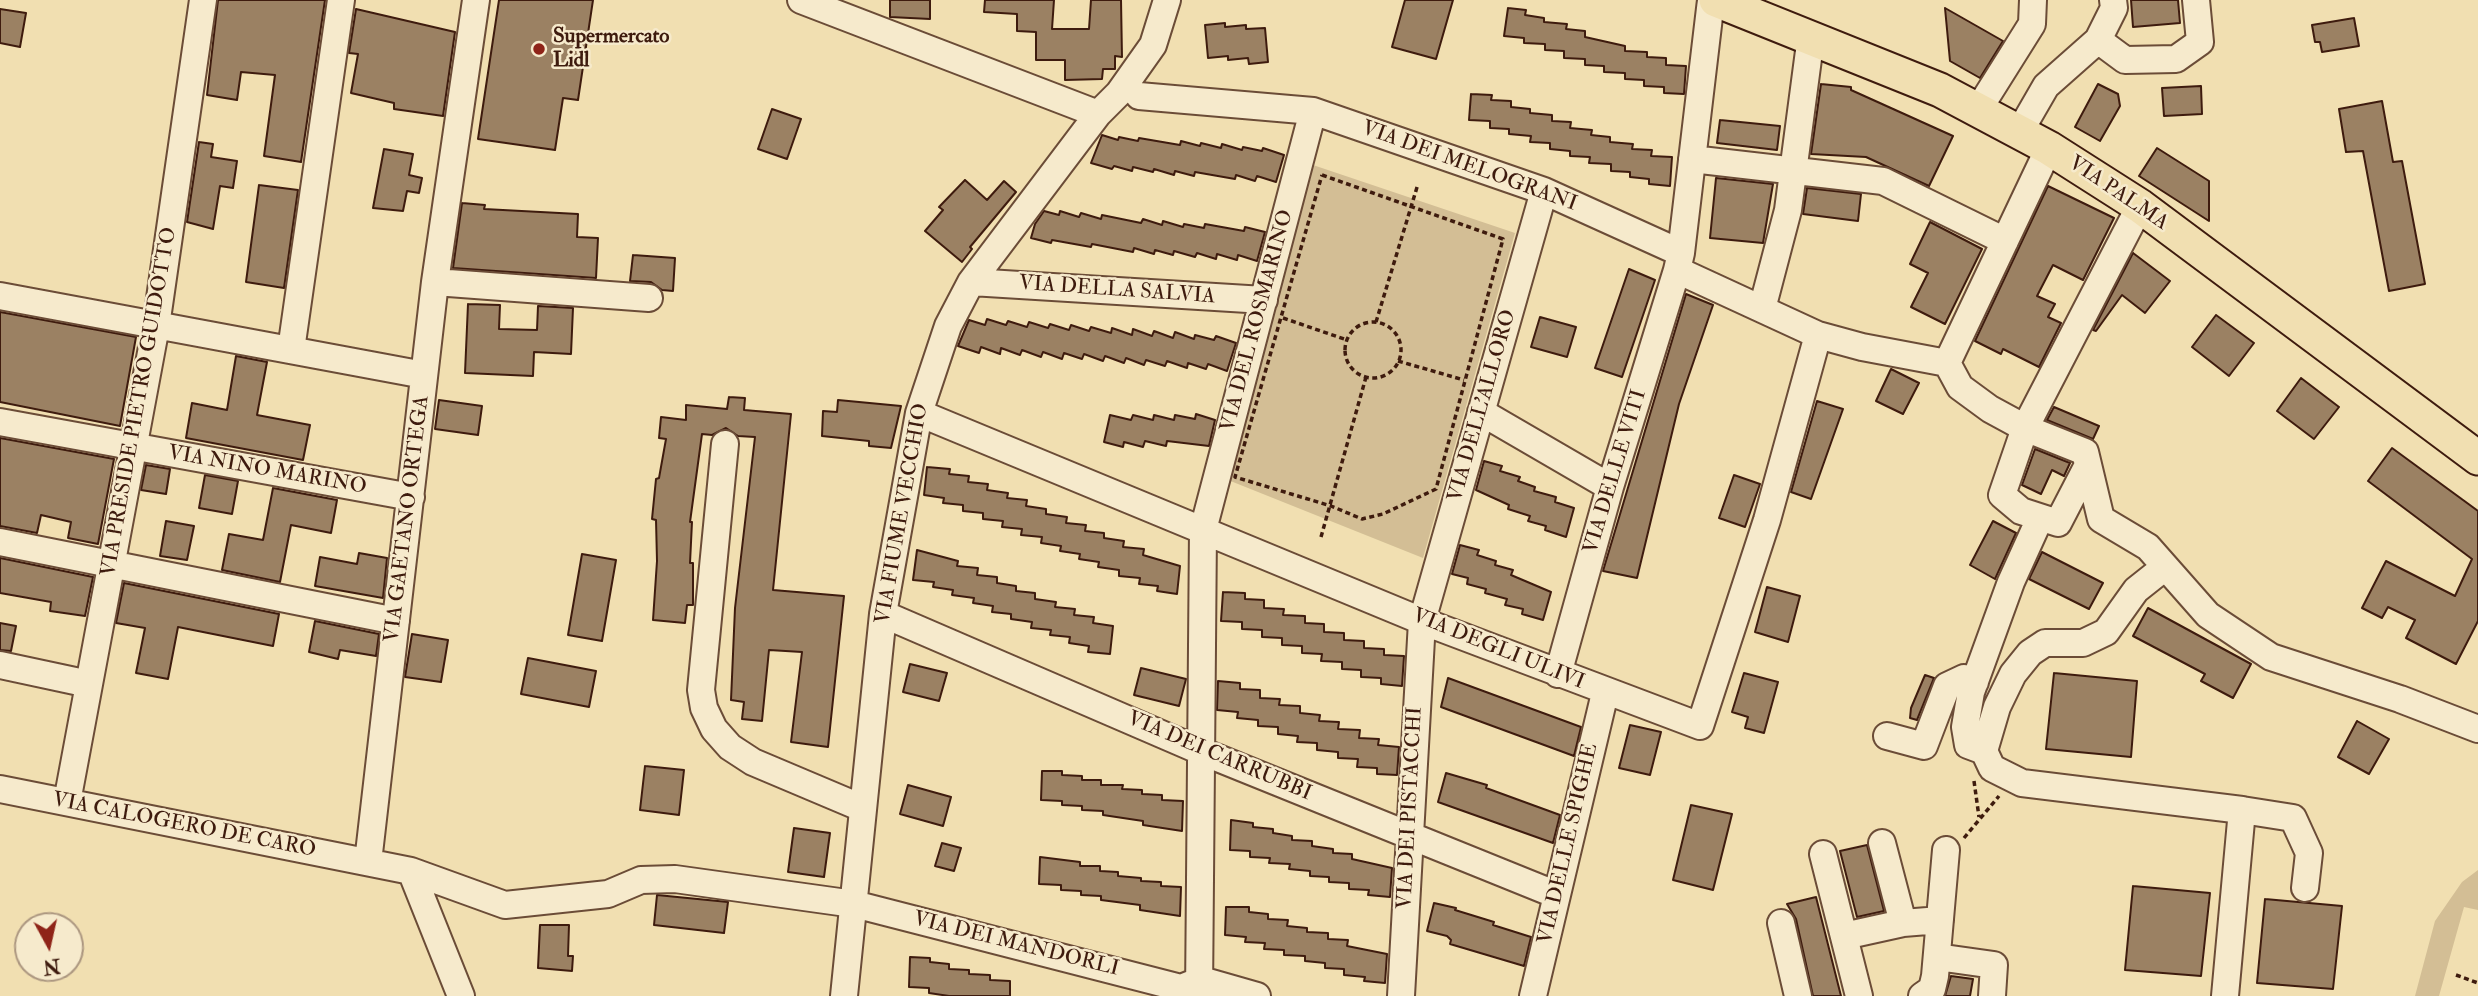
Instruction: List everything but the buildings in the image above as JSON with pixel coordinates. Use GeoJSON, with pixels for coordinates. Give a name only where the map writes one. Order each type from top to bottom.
{"type":"FeatureCollection","features":[{"type":"Feature","properties":{"kind":"main road","name":"VIA PALMA"},"geometry":{"type":"LineString","coordinates":[[1713,0],[1811,36],[1979,110],[2049,148],[2140,206],[2478,458]]}},
{"type":"Feature","properties":{"kind":"street","name":"VIA PRESIDE PIETRO GUIDOTTO"},"geometry":{"type":"LineString","coordinates":[[67,803],[156,326],[203,0]]}},
{"type":"Feature","properties":{"kind":"street"},"geometry":{"type":"LineString","coordinates":[[291,351],[341,0]]}},
{"type":"Feature","properties":{"kind":"street","name":"VIA GAETANO ORTEGA"},"geometry":{"type":"LineString","coordinates":[[368,862],[435,282],[476,0]]}},
{"type":"Feature","properties":{"kind":"street"},"geometry":{"type":"LineString","coordinates":[[801,0],[1098,114]]}},
{"type":"Feature","properties":{"kind":"street","name":"VIA FIUME VECCHIO"},"geometry":{"type":"LineString","coordinates":[[844,996],[883,614],[919,413],[948,326],[971,282],[1098,114],[1119,93],[1153,45],[1167,0]]}},
{"type":"Feature","properties":{"kind":"street","name":"VIA DELLE VITI"},"geometry":{"type":"LineString","coordinates":[[1558,674],[1610,487],[1679,261],[1713,0]]}},
{"type":"Feature","properties":{"kind":"street"},"geometry":{"type":"LineString","coordinates":[[1979,110],[2032,24],[2033,0]]}},
{"type":"Feature","properties":{"kind":"street"},"geometry":{"type":"LineString","coordinates":[[2020,131],[2046,86],[2098,40],[2114,8],[2113,0]]}},
{"type":"Feature","properties":{"kind":"street"},"geometry":{"type":"LineString","coordinates":[[2098,40],[2124,60],[2176,59],[2200,42],[2196,0]]}},
{"type":"Feature","properties":{"kind":"street"},"geometry":{"type":"LineString","coordinates":[[1762,309],[1788,210],[1811,36]]}},
{"type":"Feature","properties":{"kind":"street","name":"VIA DEI MELOGRANI"},"geometry":{"type":"LineString","coordinates":[[1139,96],[1312,111],[1544,191],[1679,261],[1762,309],[1818,335],[1873,350],[1947,363]]}},
{"type":"Feature","properties":{"kind":"street","name":"VIA DEL ROSMARINO"},"geometry":{"type":"LineString","coordinates":[[1200,988],[1203,530],[1268,309],[1312,111]]}},
{"type":"Feature","properties":{"kind":"street"},"geometry":{"type":"LineString","coordinates":[[2049,148],[1947,363],[1960,387],[1990,409],[2025,428],[2085,452],[2101,519],[2148,547],[2208,615],[2271,657],[2400,699],[2478,729]]}},
{"type":"Feature","properties":{"kind":"street"},"geometry":{"type":"LineString","coordinates":[[1692,159],[1883,181],[2005,241]]}},
{"type":"Feature","properties":{"kind":"street","name":"VIA DELL'ALLORO"},"geometry":{"type":"LineString","coordinates":[[1422,621],[1481,412],[1476,382],[1544,191]]}},
{"type":"Feature","properties":{"kind":"street"},"geometry":{"type":"LineString","coordinates":[[2087,467],[2058,523],[2021,511],[2002,495],[2025,428],[2140,206]]}},
{"type":"Feature","properties":{"kind":"street"},"geometry":{"type":"LineString","coordinates":[[435,282],[649,298]]}},
{"type":"Feature","properties":{"kind":"street","name":"VIA DELLA SALVIA"},"geometry":{"type":"LineString","coordinates":[[971,282],[1268,309]]}},
{"type":"Feature","properties":{"kind":"street"},"geometry":{"type":"LineString","coordinates":[[0,296],[424,375]]}},
{"type":"Feature","properties":{"kind":"street","name":"VIA DEGLI ULIVI"},"geometry":{"type":"LineString","coordinates":[[919,413],[1422,621],[1605,693],[1700,726],[1767,520],[1818,335]]}},
{"type":"Feature","properties":{"kind":"street"},"geometry":{"type":"LineString","coordinates":[[1481,412],[1610,487]]}},
{"type":"Feature","properties":{"kind":"street","name":"VIA NINO MARINO"},"geometry":{"type":"LineString","coordinates":[[0,422],[411,497]]}},
{"type":"Feature","properties":{"kind":"street"},"geometry":{"type":"LineString","coordinates":[[725,444],[701,690],[704,708],[714,729],[730,747],[753,762],[862,807]]}},
{"type":"Feature","properties":{"kind":"street"},"geometry":{"type":"LineString","coordinates":[[1984,751],[1968,745],[1965,727],[1975,682],[2011,582],[2040,518]]}},
{"type":"Feature","properties":{"kind":"street"},"geometry":{"type":"LineString","coordinates":[[0,542],[396,621]]}},
{"type":"Feature","properties":{"kind":"street"},"geometry":{"type":"LineString","coordinates":[[2165,568],[2136,590],[2106,632],[2082,643],[2045,643],[2030,653],[2013,674],[1997,707],[1984,751],[1992,768],[2018,781],[2293,818],[2309,853],[2305,888]]}},
{"type":"Feature","properties":{"kind":"street","name":"VIA DEI CARRUBBI"},"geometry":{"type":"LineString","coordinates":[[883,614],[1203,752],[1557,895]]}},
{"type":"Feature","properties":{"kind":"street","name":"VIA DEI PISTACCHI"},"geometry":{"type":"LineString","coordinates":[[1401,996],[1422,621]]}},
{"type":"Feature","properties":{"kind":"street"},"geometry":{"type":"LineString","coordinates":[[0,665],[89,684]]}},
{"type":"Feature","properties":{"kind":"street"},"geometry":{"type":"LineString","coordinates":[[1887,736],[1924,746],[1947,686],[1964,678],[1975,682]]}},
{"type":"Feature","properties":{"kind":"street","name":"VIA DELLE SPIGHE"},"geometry":{"type":"LineString","coordinates":[[1533,996],[1605,693]]}},
{"type":"Feature","properties":{"kind":"street","name":"VIA CALOGERO DE CARO"},"geometry":{"type":"LineString","coordinates":[[0,789],[368,862]]}},
{"type":"Feature","properties":{"kind":"street"},"geometry":{"type":"LineString","coordinates":[[2225,996],[2242,810]]}},
{"type":"Feature","properties":{"kind":"street"},"geometry":{"type":"LineString","coordinates":[[1882,843],[1903,923]]}},
{"type":"Feature","properties":{"kind":"street"},"geometry":{"type":"LineString","coordinates":[[1922,996],[1932,989],[1946,849]]}},
{"type":"Feature","properties":{"kind":"street"},"geometry":{"type":"LineString","coordinates":[[1823,854],[1859,996]]}},
{"type":"Feature","properties":{"kind":"street"},"geometry":{"type":"LineString","coordinates":[[368,862],[411,871],[461,996]]}},
{"type":"Feature","properties":{"kind":"street","name":"VIA DEI MANDORLI"},"geometry":{"type":"LineString","coordinates":[[411,871],[506,905],[608,894],[641,880],[675,879],[854,904],[1181,988],[1257,996]]}},
{"type":"Feature","properties":{"kind":"street"},"geometry":{"type":"LineString","coordinates":[[1844,936],[1903,923],[1940,920]]}},
{"type":"Feature","properties":{"kind":"street"},"geometry":{"type":"LineString","coordinates":[[1781,923],[1798,996]]}},
{"type":"Feature","properties":{"kind":"street"},"geometry":{"type":"LineString","coordinates":[[1937,957],[1994,965],[1992,996]]}},
{"type":"Feature","properties":{"kind":"path"},"geometry":{"type":"LineString","coordinates":[[1322,175],[1410,208],[1503,239],[1476,382],[1436,489],[1383,514],[1362,519],[1331,506],[1235,477],[1268,309],[1322,175]]}},
{"type":"Feature","properties":{"kind":"path"},"geometry":{"type":"LineString","coordinates":[[1376,323],[1418,184]]}},
{"type":"Feature","properties":{"kind":"path"},"geometry":{"type":"LineString","coordinates":[[1268,309],[1347,340]]}},
{"type":"Feature","properties":{"kind":"path"},"geometry":{"type":"LineString","coordinates":[[1376,323],[1396,336],[1401,352],[1398,361],[1387,374],[1366,377],[1349,365],[1345,357],[1347,340],[1358,327],[1376,323]]}},
{"type":"Feature","properties":{"kind":"path"},"geometry":{"type":"LineString","coordinates":[[1398,361],[1476,382]]}},
{"type":"Feature","properties":{"kind":"path"},"geometry":{"type":"LineString","coordinates":[[1321,537],[1366,377]]}},
{"type":"Feature","properties":{"kind":"path"},"geometry":{"type":"LineString","coordinates":[[1946,849],[1958,844],[2018,781]]}},
{"type":"Feature","properties":{"kind":"path"},"geometry":{"type":"LineString","coordinates":[[2456,975],[2478,983]]}},
{"type":"Feature","properties":{"kind":"shaded area"},"geometry":{"type":"Polygon","coordinates":[[[1313,165],[1515,233],[1423,558],[1228,480],[1313,165]]]}},
{"type":"Feature","properties":{"kind":"shaded area"},"geometry":{"type":"Polygon","coordinates":[[[2478,870],[2478,910],[2464,907],[2439,996],[2415,996],[2435,921],[2462,882],[2478,870]]]}},
{"type":"Feature","properties":{"kind":"place","name":"Supermercato Lidl"},"geometry":{"type":"Point","coordinates":[539,49]}}]}
